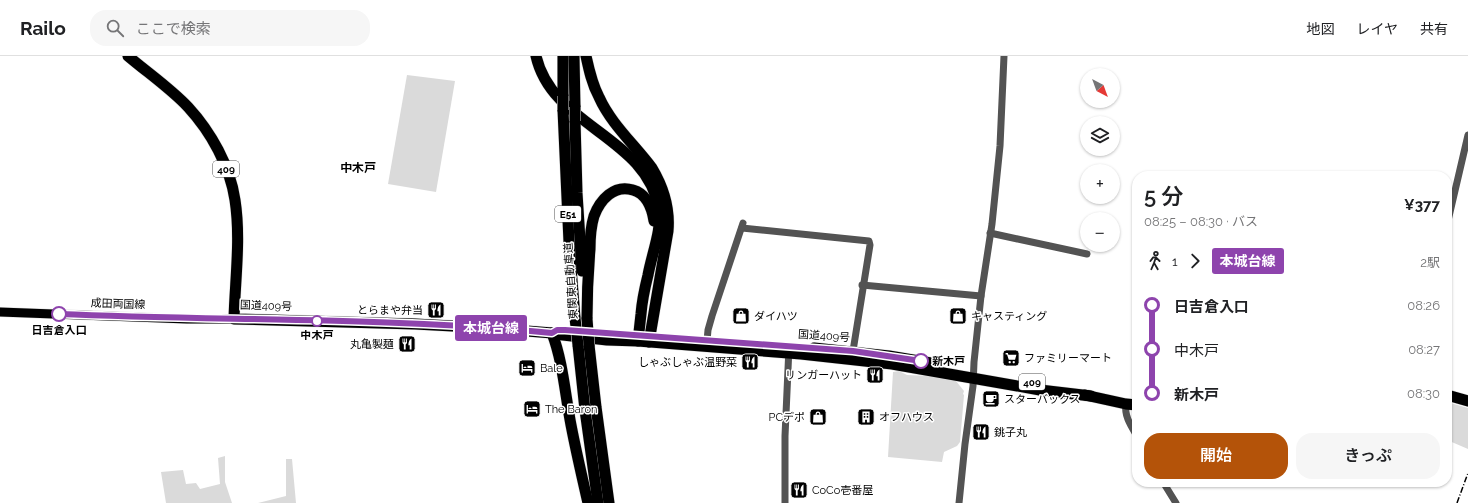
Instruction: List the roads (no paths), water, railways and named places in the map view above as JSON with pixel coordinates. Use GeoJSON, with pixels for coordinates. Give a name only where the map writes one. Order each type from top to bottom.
{"type":"FeatureCollection","features":[{"type":"Feature","properties":{"kind":"highway","name":"国道409号"},"geometry":{"type":"LineString","coordinates":[[128,56],[189,108],[208,133],[223,161],[232,188],[236,210],[237,245],[234,319],[415,324],[552,333],[607,340],[644,339],[707,341],[973,374]]}},
{"type":"Feature","properties":{"kind":"highway"},"geometry":{"type":"LineString","coordinates":[[536,56],[543,76],[557,98],[582,120],[625,152],[644,174],[654,191],[659,209],[659,222],[641,312],[644,339]]}},
{"type":"Feature","properties":{"kind":"highway","name":"東関東自動車道"},"geometry":{"type":"LineString","coordinates":[[563,56],[563,110],[569,242],[581,319],[589,345],[609,503]]}},
{"type":"Feature","properties":{"kind":"highway","name":"東関東自動車道"},"geometry":{"type":"LineString","coordinates":[[574,56],[581,319],[578,345],[585,410],[598,503]]}},
{"type":"Feature","properties":{"kind":"highway"},"geometry":{"type":"LineString","coordinates":[[586,56],[594,87],[599,99],[615,122],[652,168],[665,197],[668,214],[668,231],[644,339]]}},
{"type":"Feature","properties":{"kind":"highway"},"geometry":{"type":"LineString","coordinates":[[581,319],[592,226],[594,217],[602,202],[612,192],[620,189],[629,188],[636,190],[646,199],[651,208],[656,239]]}},
{"type":"Feature","properties":{"kind":"highway"},"geometry":{"type":"LineString","coordinates":[[552,333],[556,343],[566,388],[571,424],[588,503]]}},
{"type":"Feature","properties":{"kind":"highway","name":"国道409号"},"geometry":{"type":"LineString","coordinates":[[644,339],[789,350],[853,351],[908,358],[1040,390],[1091,396],[1132,404]]}},
{"type":"Feature","properties":{"kind":"highway"},"geometry":{"type":"LineString","coordinates":[[1452,397],[1468,401]]}},
{"type":"Feature","properties":{"kind":"main road","name":"成田両国線"},"geometry":{"type":"LineString","coordinates":[[0,312],[187,319],[234,319]]}},
{"type":"Feature","properties":{"kind":"street"},"geometry":{"type":"LineString","coordinates":[[959,503],[981,296],[1000,146],[1004,56]]}},
{"type":"Feature","properties":{"kind":"street"},"geometry":{"type":"LineString","coordinates":[[1452,203],[1468,135]]}},
{"type":"Feature","properties":{"kind":"street"},"geometry":{"type":"LineString","coordinates":[[707,341],[712,316],[742,225],[869,241],[870,246],[862,285],[853,351]]}},
{"type":"Feature","properties":{"kind":"street"},"geometry":{"type":"LineString","coordinates":[[990,233],[1087,254]]}},
{"type":"Feature","properties":{"kind":"street"},"geometry":{"type":"LineString","coordinates":[[862,285],[981,296]]}},
{"type":"Feature","properties":{"kind":"street"},"geometry":{"type":"LineString","coordinates":[[785,503],[785,436],[789,350]]}},
{"type":"Feature","properties":{"kind":"street"},"geometry":{"type":"LineString","coordinates":[[1132,404],[1125,410],[1127,419],[1132,428]]}},
{"type":"Feature","properties":{"kind":"street"},"geometry":{"type":"LineString","coordinates":[[964,503],[971,428],[969,418]]}},
{"type":"Feature","properties":{"kind":"street"},"geometry":{"type":"LineString","coordinates":[[1167,487],[1176,503]]}},
{"type":"Feature","properties":{"kind":"railway"},"geometry":{"type":"LineString","coordinates":[[1457,503],[1468,473]]}},
{"type":"Feature","properties":{"kind":"place","name":"とらまや弁当"},"geometry":{"type":"Point","coordinates":[436,310]}},
{"type":"Feature","properties":{"kind":"place","name":"日吉倉入口"},"geometry":{"type":"Point","coordinates":[59,314]}},
{"type":"Feature","properties":{"kind":"place","name":"ダイハツ"},"geometry":{"type":"Point","coordinates":[741,316]}},
{"type":"Feature","properties":{"kind":"place","name":"キャスティング"},"geometry":{"type":"Point","coordinates":[958,316]}},
{"type":"Feature","properties":{"kind":"place","name":"中木戸"},"geometry":{"type":"Point","coordinates":[317,321]}},
{"type":"Feature","properties":{"kind":"place","name":"丸亀製麺"},"geometry":{"type":"Point","coordinates":[407,344]}},
{"type":"Feature","properties":{"kind":"place","name":"ファミリーマート"},"geometry":{"type":"Point","coordinates":[1011,358]}},
{"type":"Feature","properties":{"kind":"place","name":"新木戸"},"geometry":{"type":"Point","coordinates":[921,361]}},
{"type":"Feature","properties":{"kind":"place","name":"しゃぶしゃぶ温野菜"},"geometry":{"type":"Point","coordinates":[750,362]}},
{"type":"Feature","properties":{"kind":"place","name":"Bale"},"geometry":{"type":"Point","coordinates":[527,368]}},
{"type":"Feature","properties":{"kind":"place","name":"リンガーハット"},"geometry":{"type":"Point","coordinates":[875,375]}},
{"type":"Feature","properties":{"kind":"place","name":"スターバックス"},"geometry":{"type":"Point","coordinates":[991,399]}},
{"type":"Feature","properties":{"kind":"place","name":"The Baron"},"geometry":{"type":"Point","coordinates":[532,409]}},
{"type":"Feature","properties":{"kind":"place","name":"PCデポ"},"geometry":{"type":"Point","coordinates":[818,417]}},
{"type":"Feature","properties":{"kind":"place","name":"オフハウス"},"geometry":{"type":"Point","coordinates":[866,417]}},
{"type":"Feature","properties":{"kind":"place","name":"銚子丸"},"geometry":{"type":"Point","coordinates":[981,432]}},
{"type":"Feature","properties":{"kind":"place","name":"CoCo壱番屋"},"geometry":{"type":"Point","coordinates":[799,490]}},
{"type":"Feature","properties":{"kind":"district","name":"中木戸"},"geometry":{"type":"Point","coordinates":[358,168]}}]}
